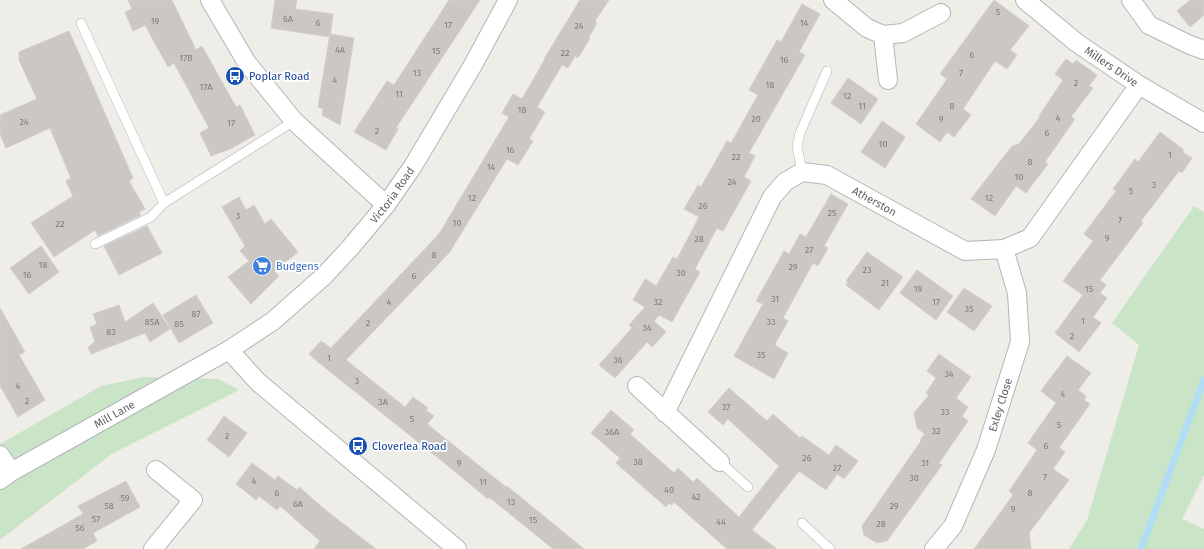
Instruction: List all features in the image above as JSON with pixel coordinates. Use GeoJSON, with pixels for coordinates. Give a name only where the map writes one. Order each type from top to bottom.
{"type":"FeatureCollection","features":[{"type":"Feature","properties":{"kind":"street"},"geometry":{"type":"LineString","coordinates":[[210,0],[246,63],[294,121],[386,205]]}},
{"type":"Feature","properties":{"kind":"street","name":"Victoria Road"},"geometry":{"type":"LineString","coordinates":[[229,350],[273,322],[324,276],[386,205],[421,152],[473,65],[508,0]]}},
{"type":"Feature","properties":{"kind":"street"},"geometry":{"type":"LineString","coordinates":[[833,0],[867,28],[883,35],[903,33],[941,13]]}},
{"type":"Feature","properties":{"kind":"street"},"geometry":{"type":"LineString","coordinates":[[1132,0],[1149,25],[1190,45],[1204,50]]}},
{"type":"Feature","properties":{"kind":"street","name":"Millers Drive"},"geometry":{"type":"LineString","coordinates":[[1034,3],[1077,43],[1139,85],[1204,123]]}},
{"type":"Feature","properties":{"kind":"street"},"geometry":{"type":"LineString","coordinates":[[883,35],[888,80]]}},
{"type":"Feature","properties":{"kind":"street","name":"Atherston"},"geometry":{"type":"LineString","coordinates":[[802,172],[827,175],[965,251],[1004,249],[1030,238],[1139,85]]}},
{"type":"Feature","properties":{"kind":"street"},"geometry":{"type":"LineString","coordinates":[[665,413],[772,197],[785,182],[802,172]]}},
{"type":"Feature","properties":{"kind":"street","name":"Exley Close"},"geometry":{"type":"LineString","coordinates":[[934,549],[953,526],[986,450],[1020,342],[1017,292],[1004,249]]}},
{"type":"Feature","properties":{"kind":"street"},"geometry":{"type":"LineString","coordinates":[[229,350],[258,382],[457,549]]}},
{"type":"Feature","properties":{"kind":"street","name":"Mill Lane"},"geometry":{"type":"LineString","coordinates":[[6,476],[229,350]]}},
{"type":"Feature","properties":{"kind":"street"},"geometry":{"type":"LineString","coordinates":[[637,386],[720,462]]}},
{"type":"Feature","properties":{"kind":"street"},"geometry":{"type":"LineString","coordinates":[[0,455],[6,476]]}},
{"type":"Feature","properties":{"kind":"street"},"geometry":{"type":"LineString","coordinates":[[153,549],[193,500],[156,470]]}},
{"type":"Feature","properties":{"kind":"lane"},"geometry":{"type":"LineString","coordinates":[[81,23],[164,203]]}},
{"type":"Feature","properties":{"kind":"lane"},"geometry":{"type":"LineString","coordinates":[[802,172],[797,146],[800,133],[827,71]]}},
{"type":"Feature","properties":{"kind":"lane"},"geometry":{"type":"LineString","coordinates":[[95,244],[151,217],[164,203],[294,121]]}},
{"type":"Feature","properties":{"kind":"lane"},"geometry":{"type":"LineString","coordinates":[[720,462],[748,487]]}},
{"type":"Feature","properties":{"kind":"lane"},"geometry":{"type":"LineString","coordinates":[[802,523],[830,549]]}},
{"type":"Feature","properties":{"kind":"green space"},"geometry":{"type":"Polygon","coordinates":[[[1194,206],[1204,212],[1204,475],[1182,519],[1204,529],[1204,549],[1069,549],[1087,520],[1139,345],[1112,323],[1194,206]]]}},
{"type":"Feature","properties":{"kind":"green space"},"geometry":{"type":"Polygon","coordinates":[[[144,377],[218,379],[239,390],[113,453],[0,540],[0,444],[101,386],[144,377]]]}},
{"type":"Feature","properties":{"kind":"building"},"geometry":{"type":"Polygon","coordinates":[[[128,0],[172,0],[196,50],[202,46],[236,107],[240,105],[255,135],[230,149],[211,156],[200,133],[209,128],[174,63],[168,67],[145,25],[133,31],[125,12],[132,9],[128,0]]]}},
{"type":"Feature","properties":{"kind":"building"},"geometry":{"type":"Polygon","coordinates":[[[275,0],[297,0],[295,9],[333,14],[330,37],[271,28],[275,0]]]}},
{"type":"Feature","properties":{"kind":"building"},"geometry":{"type":"Polygon","coordinates":[[[449,0],[480,0],[396,128],[398,129],[386,150],[354,132],[387,81],[394,85],[449,0]]]}},
{"type":"Feature","properties":{"kind":"building"},"geometry":{"type":"Polygon","coordinates":[[[580,0],[609,0],[595,21],[597,23],[578,58],[575,56],[568,68],[562,65],[537,107],[545,112],[529,139],[533,141],[518,165],[507,159],[449,253],[346,360],[405,407],[413,397],[428,408],[426,410],[434,416],[427,424],[506,487],[507,486],[584,549],[553,549],[489,497],[488,499],[309,354],[321,341],[331,348],[439,234],[509,117],[502,113],[513,94],[522,99],[544,59],[580,0]]]}},
{"type":"Feature","properties":{"kind":"building"},"geometry":{"type":"Polygon","coordinates":[[[994,0],[1029,26],[1010,50],[1017,55],[1007,69],[995,61],[963,109],[971,115],[954,137],[947,132],[940,142],[916,124],[947,79],[940,74],[994,0]]]}},
{"type":"Feature","properties":{"kind":"building"},"geometry":{"type":"Polygon","coordinates":[[[1190,0],[1204,0],[1204,15],[1190,27],[1177,11],[1190,0]]]}},
{"type":"Feature","properties":{"kind":"building"},"geometry":{"type":"Polygon","coordinates":[[[802,4],[820,14],[799,52],[805,55],[749,153],[755,156],[744,177],[751,181],[723,231],[717,228],[695,269],[700,272],[672,322],[659,315],[654,321],[666,332],[652,347],[647,342],[615,378],[599,365],[632,328],[629,325],[645,307],[633,300],[645,279],[656,286],[673,257],[677,259],[699,217],[684,209],[698,185],[701,187],[727,141],[731,143],[758,95],[749,90],[777,40],[781,42],[802,4]]]}},
{"type":"Feature","properties":{"kind":"building"},"geometry":{"type":"Polygon","coordinates":[[[69,31],[133,178],[129,181],[145,209],[139,212],[141,215],[98,236],[95,230],[54,257],[31,223],[73,196],[66,181],[71,178],[50,128],[6,148],[0,134],[0,115],[37,99],[19,60],[19,52],[69,31]]]}},
{"type":"Feature","properties":{"kind":"building"},"geometry":{"type":"Polygon","coordinates":[[[330,34],[354,38],[340,125],[322,115],[323,109],[318,107],[330,34]]]}},
{"type":"Feature","properties":{"kind":"building"},"geometry":{"type":"Polygon","coordinates":[[[1066,59],[1073,64],[1076,60],[1097,75],[1089,86],[1093,88],[1071,117],[1075,119],[1045,162],[1048,164],[1026,193],[1016,186],[995,216],[971,199],[1012,146],[1019,144],[1040,117],[1039,116],[1063,80],[1055,74],[1066,59]]]}},
{"type":"Feature","properties":{"kind":"building"},"geometry":{"type":"Polygon","coordinates":[[[848,78],[878,99],[861,124],[831,103],[848,78]]]}},
{"type":"Feature","properties":{"kind":"building"},"geometry":{"type":"Polygon","coordinates":[[[882,121],[905,137],[885,168],[861,152],[882,121]]]}},
{"type":"Feature","properties":{"kind":"building"},"geometry":{"type":"Polygon","coordinates":[[[1160,132],[1184,150],[1182,152],[1192,158],[1182,173],[1179,171],[1141,221],[1143,223],[1100,280],[1106,285],[1100,293],[1107,298],[1093,317],[1101,323],[1079,352],[1055,333],[1083,295],[1063,281],[1093,241],[1084,234],[1116,191],[1113,189],[1135,159],[1138,162],[1160,132]]]}},
{"type":"Feature","properties":{"kind":"building"},"geometry":{"type":"Polygon","coordinates":[[[831,194],[848,204],[824,246],[828,248],[818,266],[813,263],[783,318],[788,321],[775,344],[788,353],[774,379],[734,356],[763,304],[756,301],[784,251],[789,254],[800,234],[806,237],[831,194]]]}},
{"type":"Feature","properties":{"kind":"building","name":"Budgens"},"geometry":{"type":"Polygon","coordinates":[[[239,197],[246,210],[254,205],[265,224],[271,219],[298,252],[274,271],[279,276],[251,304],[228,277],[249,261],[240,251],[245,246],[222,207],[239,197]]]}},
{"type":"Feature","properties":{"kind":"building"},"geometry":{"type":"Polygon","coordinates":[[[147,226],[162,253],[119,275],[104,246],[147,226]]]}},
{"type":"Feature","properties":{"kind":"building"},"geometry":{"type":"Polygon","coordinates":[[[41,246],[59,272],[29,294],[10,268],[41,246]]]}},
{"type":"Feature","properties":{"kind":"building"},"geometry":{"type":"Polygon","coordinates":[[[867,252],[903,277],[879,310],[846,285],[848,282],[846,281],[867,252]]]}},
{"type":"Feature","properties":{"kind":"building"},"geometry":{"type":"Polygon","coordinates":[[[917,270],[953,296],[936,320],[900,293],[917,270]]]}},
{"type":"Feature","properties":{"kind":"building"},"geometry":{"type":"Polygon","coordinates":[[[964,288],[992,306],[974,331],[947,312],[964,288]]]}},
{"type":"Feature","properties":{"kind":"building"},"geometry":{"type":"Polygon","coordinates":[[[196,295],[213,323],[179,343],[163,315],[196,295]]]}},
{"type":"Feature","properties":{"kind":"building"},"geometry":{"type":"Polygon","coordinates":[[[153,303],[170,329],[150,342],[145,333],[91,354],[88,347],[95,342],[90,327],[97,324],[93,314],[119,305],[125,322],[153,303]]]}},
{"type":"Feature","properties":{"kind":"building"},"geometry":{"type":"Polygon","coordinates":[[[0,308],[25,352],[19,355],[45,400],[18,417],[0,386],[0,308]]]}},
{"type":"Feature","properties":{"kind":"building"},"geometry":{"type":"Polygon","coordinates":[[[939,354],[971,377],[956,398],[968,407],[962,416],[968,421],[939,463],[942,465],[887,541],[877,543],[864,535],[862,526],[925,434],[917,428],[914,413],[929,395],[926,393],[936,378],[927,371],[939,354]]]}},
{"type":"Feature","properties":{"kind":"building"},"geometry":{"type":"Polygon","coordinates":[[[1067,356],[1091,373],[1078,390],[1086,396],[1084,400],[1090,404],[1059,448],[1065,452],[1053,469],[1069,480],[1029,533],[1031,549],[974,549],[1013,495],[1009,491],[1037,450],[1028,443],[1056,403],[1041,391],[1067,356]]]}},
{"type":"Feature","properties":{"kind":"building"},"geometry":{"type":"Polygon","coordinates":[[[729,388],[767,421],[773,414],[800,438],[802,436],[829,455],[836,445],[858,461],[844,479],[837,474],[826,490],[799,471],[752,530],[777,549],[727,549],[674,502],[672,505],[669,503],[666,507],[616,463],[620,458],[591,433],[611,410],[634,430],[630,434],[674,473],[678,468],[693,482],[697,478],[739,517],[779,466],[728,419],[723,425],[708,412],[729,388]]]}},
{"type":"Feature","properties":{"kind":"building"},"geometry":{"type":"Polygon","coordinates":[[[224,416],[247,433],[229,457],[207,440],[224,416]]]}},
{"type":"Feature","properties":{"kind":"building"},"geometry":{"type":"Polygon","coordinates":[[[252,463],[275,480],[278,476],[297,490],[299,487],[328,512],[376,549],[314,549],[320,541],[280,506],[277,510],[259,496],[256,500],[236,484],[252,463]]]}},
{"type":"Feature","properties":{"kind":"building"},"geometry":{"type":"Polygon","coordinates":[[[126,481],[140,507],[93,533],[97,541],[83,549],[21,549],[83,514],[78,506],[126,481]]]}},
{"type":"Feature","properties":{"kind":"waterway"},"geometry":{"type":"LineString","coordinates":[[1141,549],[1204,380]]}},
{"type":"Feature","properties":{"kind":"place","name":"Poplar Road"},"geometry":{"type":"Point","coordinates":[235,76]}},
{"type":"Feature","properties":{"kind":"place","name":"Budgens"},"geometry":{"type":"Point","coordinates":[262,266]}},
{"type":"Feature","properties":{"kind":"place","name":"Cloverlea Road"},"geometry":{"type":"Point","coordinates":[358,446]}}]}
